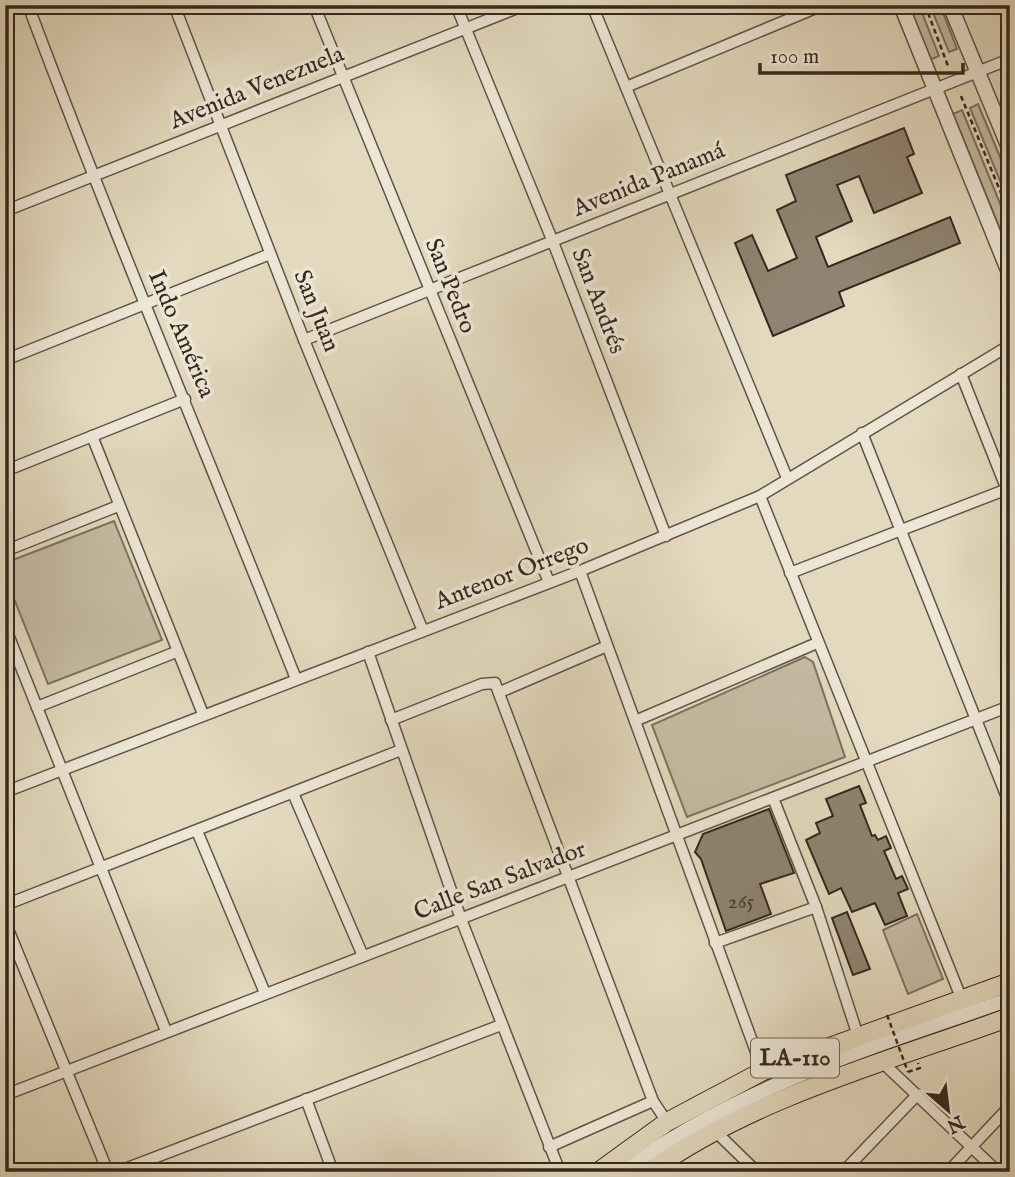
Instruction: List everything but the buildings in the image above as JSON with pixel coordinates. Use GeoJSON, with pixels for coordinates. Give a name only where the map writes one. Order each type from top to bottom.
{"type":"FeatureCollection","features":[{"type":"Feature","properties":{"kind":"main road","name":"LA-110"},"geometry":{"type":"LineString","coordinates":[[598,1172],[667,1122],[763,1071],[1010,982]]}},
{"type":"Feature","properties":{"kind":"main road","name":"LA-110"},"geometry":{"type":"LineString","coordinates":[[649,1172],[715,1131],[768,1106],[1010,1017]]}},
{"type":"Feature","properties":{"kind":"street","name":"Indo América"},"geometry":{"type":"LineString","coordinates":[[28,5],[93,177],[296,679]]}},
{"type":"Feature","properties":{"kind":"street","name":"San Juan"},"geometry":{"type":"LineString","coordinates":[[174,5],[304,340],[423,631]]}},
{"type":"Feature","properties":{"kind":"street","name":"San Pedro"},"geometry":{"type":"LineString","coordinates":[[314,5],[549,582]]}},
{"type":"Feature","properties":{"kind":"street","name":"San Andrés"},"geometry":{"type":"LineString","coordinates":[[456,5],[553,242],[666,536]]}},
{"type":"Feature","properties":{"kind":"street","name":"Avenida Venezuela"},"geometry":{"type":"LineString","coordinates":[[5,211],[525,5]]}},
{"type":"Feature","properties":{"kind":"street"},"geometry":{"type":"LineString","coordinates":[[592,5],[787,478]]}},
{"type":"Feature","properties":{"kind":"street"},"geometry":{"type":"LineString","coordinates":[[626,86],[823,5]]}},
{"type":"Feature","properties":{"kind":"street"},"geometry":{"type":"LineString","coordinates":[[901,5],[1010,275]]}},
{"type":"Feature","properties":{"kind":"street"},"geometry":{"type":"LineString","coordinates":[[950,5],[1010,150]]}},
{"type":"Feature","properties":{"kind":"street","name":"Avenida Panamá"},"geometry":{"type":"LineString","coordinates":[[304,340],[1010,59]]}},
{"type":"Feature","properties":{"kind":"street"},"geometry":{"type":"LineString","coordinates":[[5,360],[271,254]]}},
{"type":"Feature","properties":{"kind":"street","name":"Antenor Orrego"},"geometry":{"type":"LineString","coordinates":[[5,792],[580,571],[760,496],[1010,345]]}},
{"type":"Feature","properties":{"kind":"street"},"geometry":{"type":"LineString","coordinates":[[790,573],[1009,491],[961,374]]}},
{"type":"Feature","properties":{"kind":"street"},"geometry":{"type":"LineString","coordinates":[[5,471],[185,400]]}},
{"type":"Feature","properties":{"kind":"street"},"geometry":{"type":"LineString","coordinates":[[862,433],[1010,805]]}},
{"type":"Feature","properties":{"kind":"street"},"geometry":{"type":"LineString","coordinates":[[92,436],[203,714]]}},
{"type":"Feature","properties":{"kind":"street"},"geometry":{"type":"LineString","coordinates":[[760,496],[962,1000]]}},
{"type":"Feature","properties":{"kind":"street"},"geometry":{"type":"LineString","coordinates":[[5,551],[118,506]]}},
{"type":"Feature","properties":{"kind":"street"},"geometry":{"type":"LineString","coordinates":[[580,571],[763,1071]]}},
{"type":"Feature","properties":{"kind":"street"},"geometry":{"type":"LineString","coordinates":[[5,627],[166,1031]]}},
{"type":"Feature","properties":{"kind":"street"},"geometry":{"type":"LineString","coordinates":[[635,721],[817,643]]}},
{"type":"Feature","properties":{"kind":"street"},"geometry":{"type":"LineString","coordinates":[[391,720],[482,684],[498,687],[607,646]]}},
{"type":"Feature","properties":{"kind":"street"},"geometry":{"type":"LineString","coordinates":[[37,707],[176,652]]}},
{"type":"Feature","properties":{"kind":"street"},"geometry":{"type":"LineString","coordinates":[[368,652],[461,919],[560,1172]]}},
{"type":"Feature","properties":{"kind":"street"},"geometry":{"type":"LineString","coordinates":[[498,687],[653,1101],[667,1122]]}},
{"type":"Feature","properties":{"kind":"street","name":"Calle San Salvador"},"geometry":{"type":"LineString","coordinates":[[5,1095],[1010,706]]}},
{"type":"Feature","properties":{"kind":"street"},"geometry":{"type":"LineString","coordinates":[[5,905],[401,750]]}},
{"type":"Feature","properties":{"kind":"street"},"geometry":{"type":"LineString","coordinates":[[293,793],[363,956]]}},
{"type":"Feature","properties":{"kind":"street"},"geometry":{"type":"LineString","coordinates":[[773,798],[816,907],[858,1036]]}},
{"type":"Feature","properties":{"kind":"street"},"geometry":{"type":"LineString","coordinates":[[197,831],[265,993]]}},
{"type":"Feature","properties":{"kind":"street"},"geometry":{"type":"LineString","coordinates":[[715,943],[816,907]]}},
{"type":"Feature","properties":{"kind":"street"},"geometry":{"type":"LineString","coordinates":[[5,922],[108,1172]]}},
{"type":"Feature","properties":{"kind":"street"},"geometry":{"type":"LineString","coordinates":[[622,1172],[682,1131],[749,1095],[822,1065],[1010,999]]}},
{"type":"Feature","properties":{"kind":"street"},"geometry":{"type":"LineString","coordinates":[[117,1172],[501,1025]]}},
{"type":"Feature","properties":{"kind":"street"},"geometry":{"type":"LineString","coordinates":[[883,1063],[998,1172]]}},
{"type":"Feature","properties":{"kind":"street"},"geometry":{"type":"LineString","coordinates":[[843,1172],[916,1095]]}},
{"type":"Feature","properties":{"kind":"street"},"geometry":{"type":"LineString","coordinates":[[306,1099],[334,1172]]}},
{"type":"Feature","properties":{"kind":"street"},"geometry":{"type":"LineString","coordinates":[[549,1147],[653,1101]]}},
{"type":"Feature","properties":{"kind":"street"},"geometry":{"type":"LineString","coordinates":[[948,1172],[1010,1106]]}},
{"type":"Feature","properties":{"kind":"street"},"geometry":{"type":"LineString","coordinates":[[715,1131],[757,1172]]}},
{"type":"Feature","properties":{"kind":"path"},"geometry":{"type":"LineString","coordinates":[[925,5],[948,66]]}},
{"type":"Feature","properties":{"kind":"path"},"geometry":{"type":"LineString","coordinates":[[961,96],[1010,215]]}},
{"type":"Feature","properties":{"kind":"path"},"geometry":{"type":"LineString","coordinates":[[887,1015],[908,1072],[920,1068]]}},
{"type":"Feature","properties":{"kind":"shaded area"},"geometry":{"type":"Polygon","coordinates":[[[909,5],[919,5],[939,56],[930,60],[909,5]]]}},
{"type":"Feature","properties":{"kind":"shaded area"},"geometry":{"type":"Polygon","coordinates":[[[930,5],[940,5],[957,49],[949,52],[930,5]]]}},
{"type":"Feature","properties":{"kind":"shaded area"},"geometry":{"type":"Polygon","coordinates":[[[978,104],[1010,181],[1010,205],[970,108],[978,104]]]}},
{"type":"Feature","properties":{"kind":"shaded area"},"geometry":{"type":"Polygon","coordinates":[[[962,110],[1010,228],[1010,254],[953,114],[962,110]]]}},
{"type":"Feature","properties":{"kind":"shaded area"},"geometry":{"type":"Polygon","coordinates":[[[114,521],[162,640],[48,684],[5,576],[5,563],[114,521]]]}},
{"type":"Feature","properties":{"kind":"shaded area"},"geometry":{"type":"Polygon","coordinates":[[[805,657],[813,662],[845,757],[687,817],[652,725],[805,657]]]}},
{"type":"Feature","properties":{"kind":"shaded area"},"geometry":{"type":"Polygon","coordinates":[[[917,914],[943,979],[908,994],[883,930],[917,914]]]}}]}
